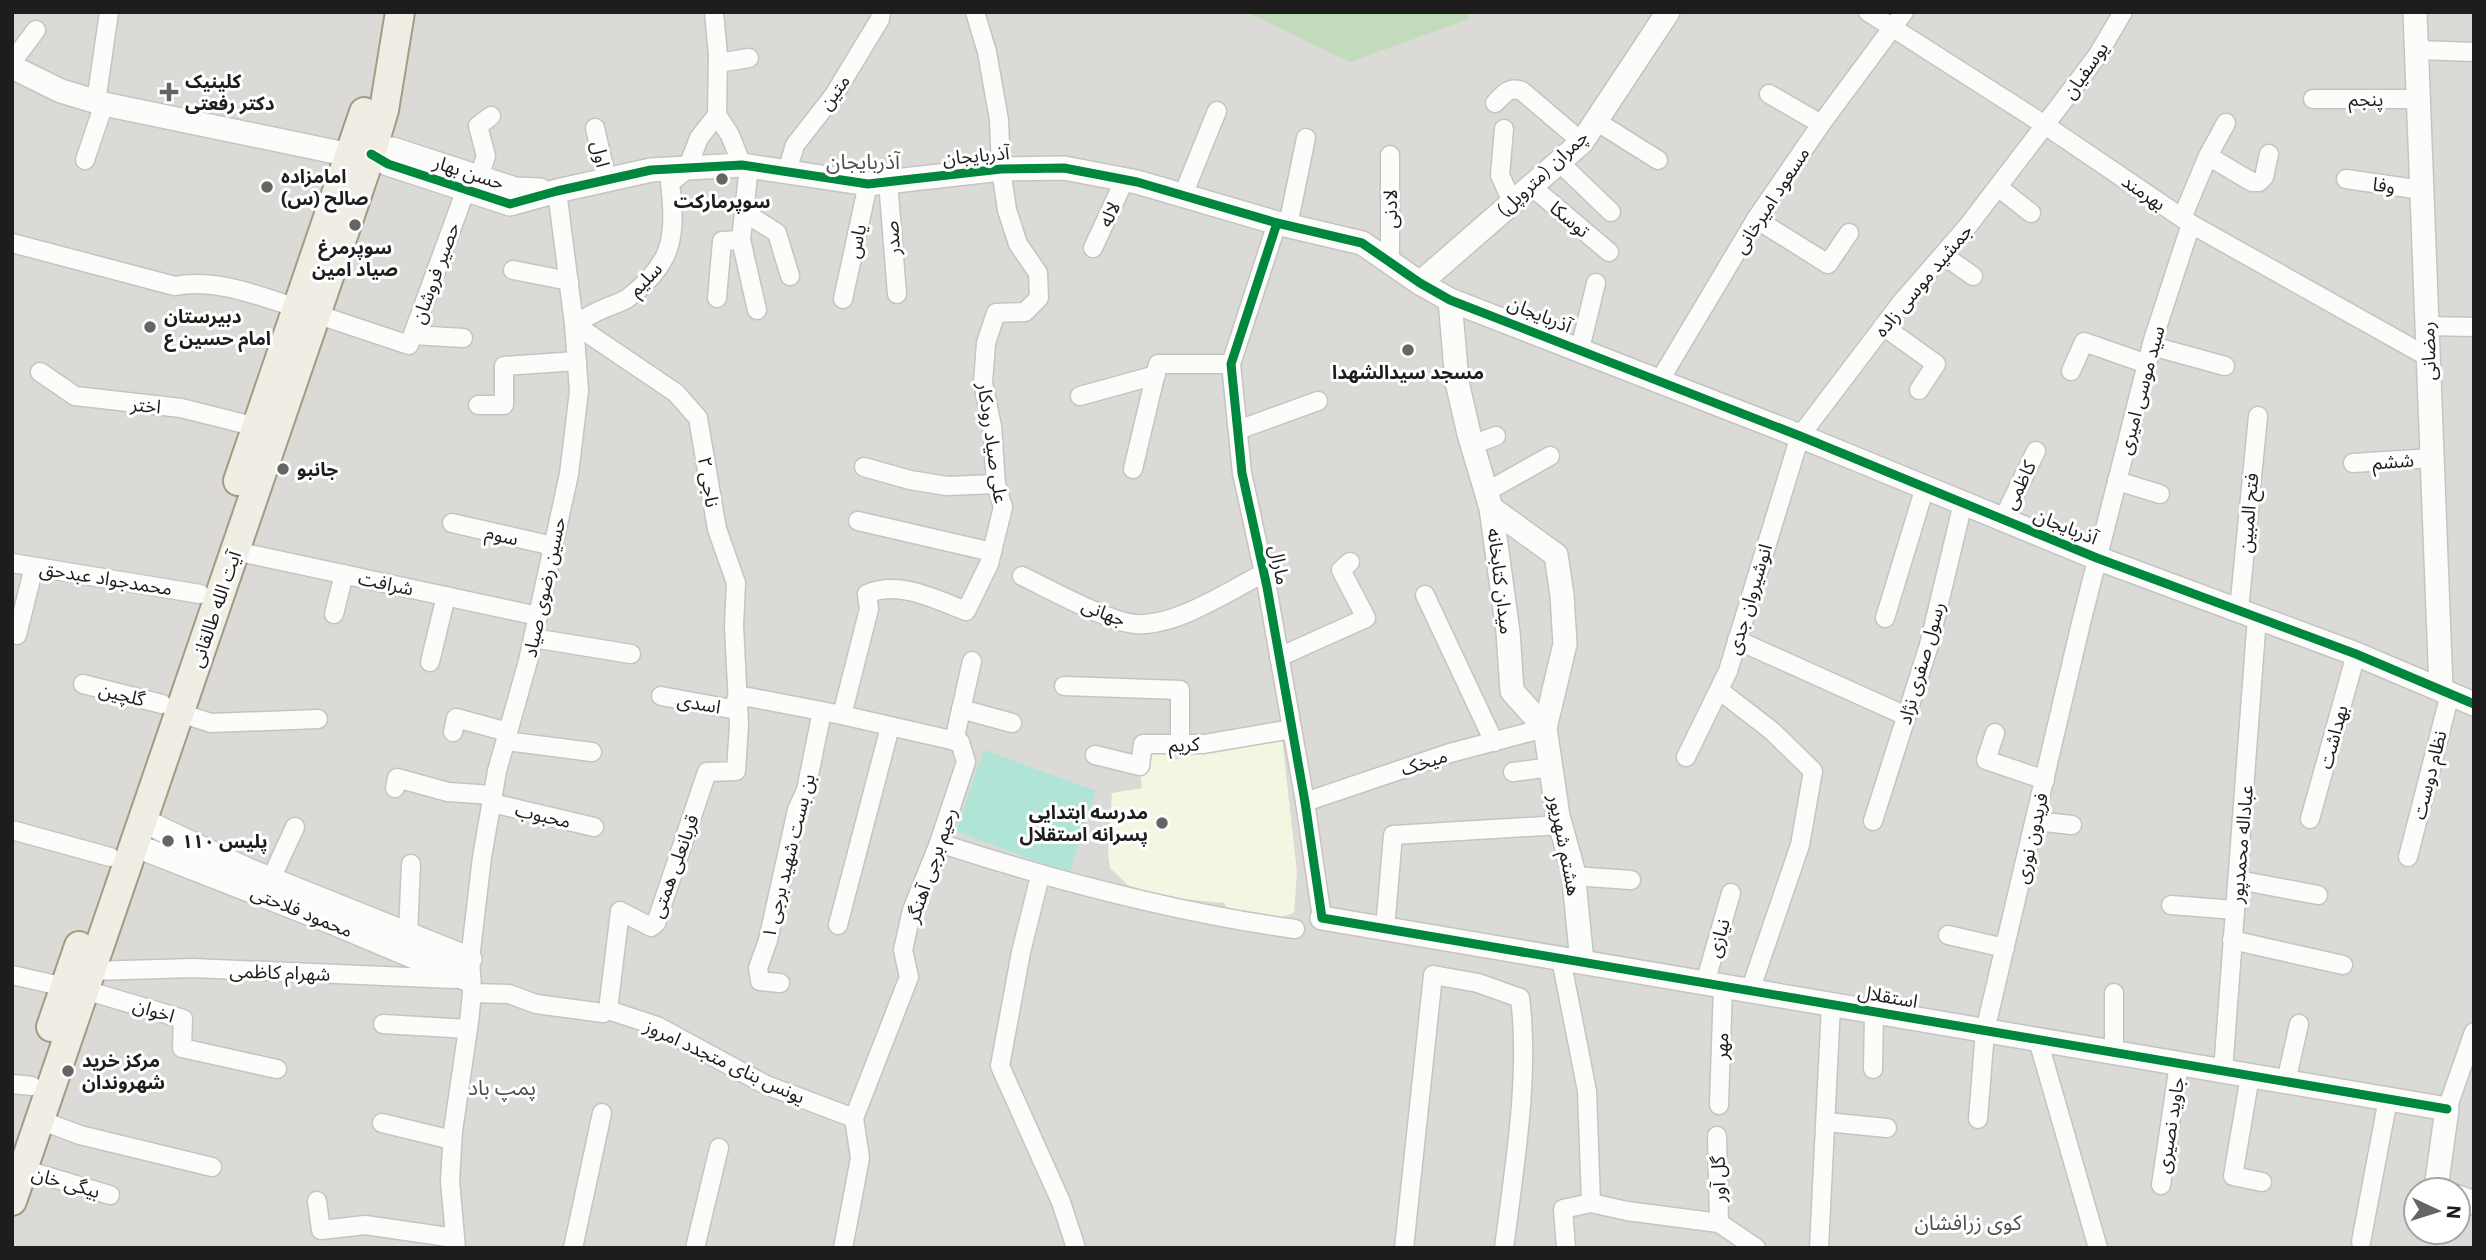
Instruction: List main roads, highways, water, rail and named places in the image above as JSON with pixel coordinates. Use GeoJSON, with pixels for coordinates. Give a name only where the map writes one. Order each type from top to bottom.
{"type":"FeatureCollection","features":[{"type":"Feature","properties":{"kind":"main road","name":"آیت الله طالقانی"},"geometry":{"type":"LineString","coordinates":[[361,154],[381,12]]}},
{"type":"Feature","properties":{"kind":"main road","name":"آیت الله طالقانی"},"geometry":{"type":"LineString","coordinates":[[12,1201],[40,1120],[126,840],[171,708],[235,551],[307,311],[361,154],[384,110],[400,12]]}},
{"type":"Feature","properties":{"kind":"main road","name":"آیت الله طالقانی"},"geometry":{"type":"LineString","coordinates":[[171,708],[200,594],[257,427],[307,311]]}},
{"type":"Feature","properties":{"kind":"main road","name":"آیت الله طالقانی"},"geometry":{"type":"LineString","coordinates":[[12,1143],[22,1085],[80,983]]}},
{"type":"Feature","properties":{"kind":"place","name":"کلینیک دکتر رفعتی"},"geometry":{"type":"Point","coordinates":[169,92]}},
{"type":"Feature","properties":{"kind":"place","name":"سوپرمارکت"},"geometry":{"type":"Point","coordinates":[722,179]}},
{"type":"Feature","properties":{"kind":"place","name":"امامزاده صالح (س)"},"geometry":{"type":"Point","coordinates":[267,187]}},
{"type":"Feature","properties":{"kind":"place","name":"سوپرمرغ صیاد امین"},"geometry":{"type":"Point","coordinates":[355,225]}},
{"type":"Feature","properties":{"kind":"place","name":"دبیرستان امام حسین ع"},"geometry":{"type":"Point","coordinates":[150,327]}},
{"type":"Feature","properties":{"kind":"place","name":"مسجد سیدالشهدا"},"geometry":{"type":"Point","coordinates":[1408,350]}},
{"type":"Feature","properties":{"kind":"place","name":"جانبو"},"geometry":{"type":"Point","coordinates":[283,469]}},
{"type":"Feature","properties":{"kind":"place","name":"مدرسه ابتدایی پسرانه استقلال"},"geometry":{"type":"Point","coordinates":[1162,823]}},
{"type":"Feature","properties":{"kind":"place","name":"پلیس ۱۱۰"},"geometry":{"type":"Point","coordinates":[168,841]}},
{"type":"Feature","properties":{"kind":"place","name":"مرکز خرید شهروندان"},"geometry":{"type":"Point","coordinates":[68,1071]}},
{"type":"Feature","properties":{"kind":"district","name":"آذربایجان"},"geometry":{"type":"Point","coordinates":[863,161]}},
{"type":"Feature","properties":{"kind":"district","name":"پمپ باد"},"geometry":{"type":"Point","coordinates":[502,1087]}},
{"type":"Feature","properties":{"kind":"district","name":"کوی زرافشان"},"geometry":{"type":"Point","coordinates":[1968,1222]}}]}
